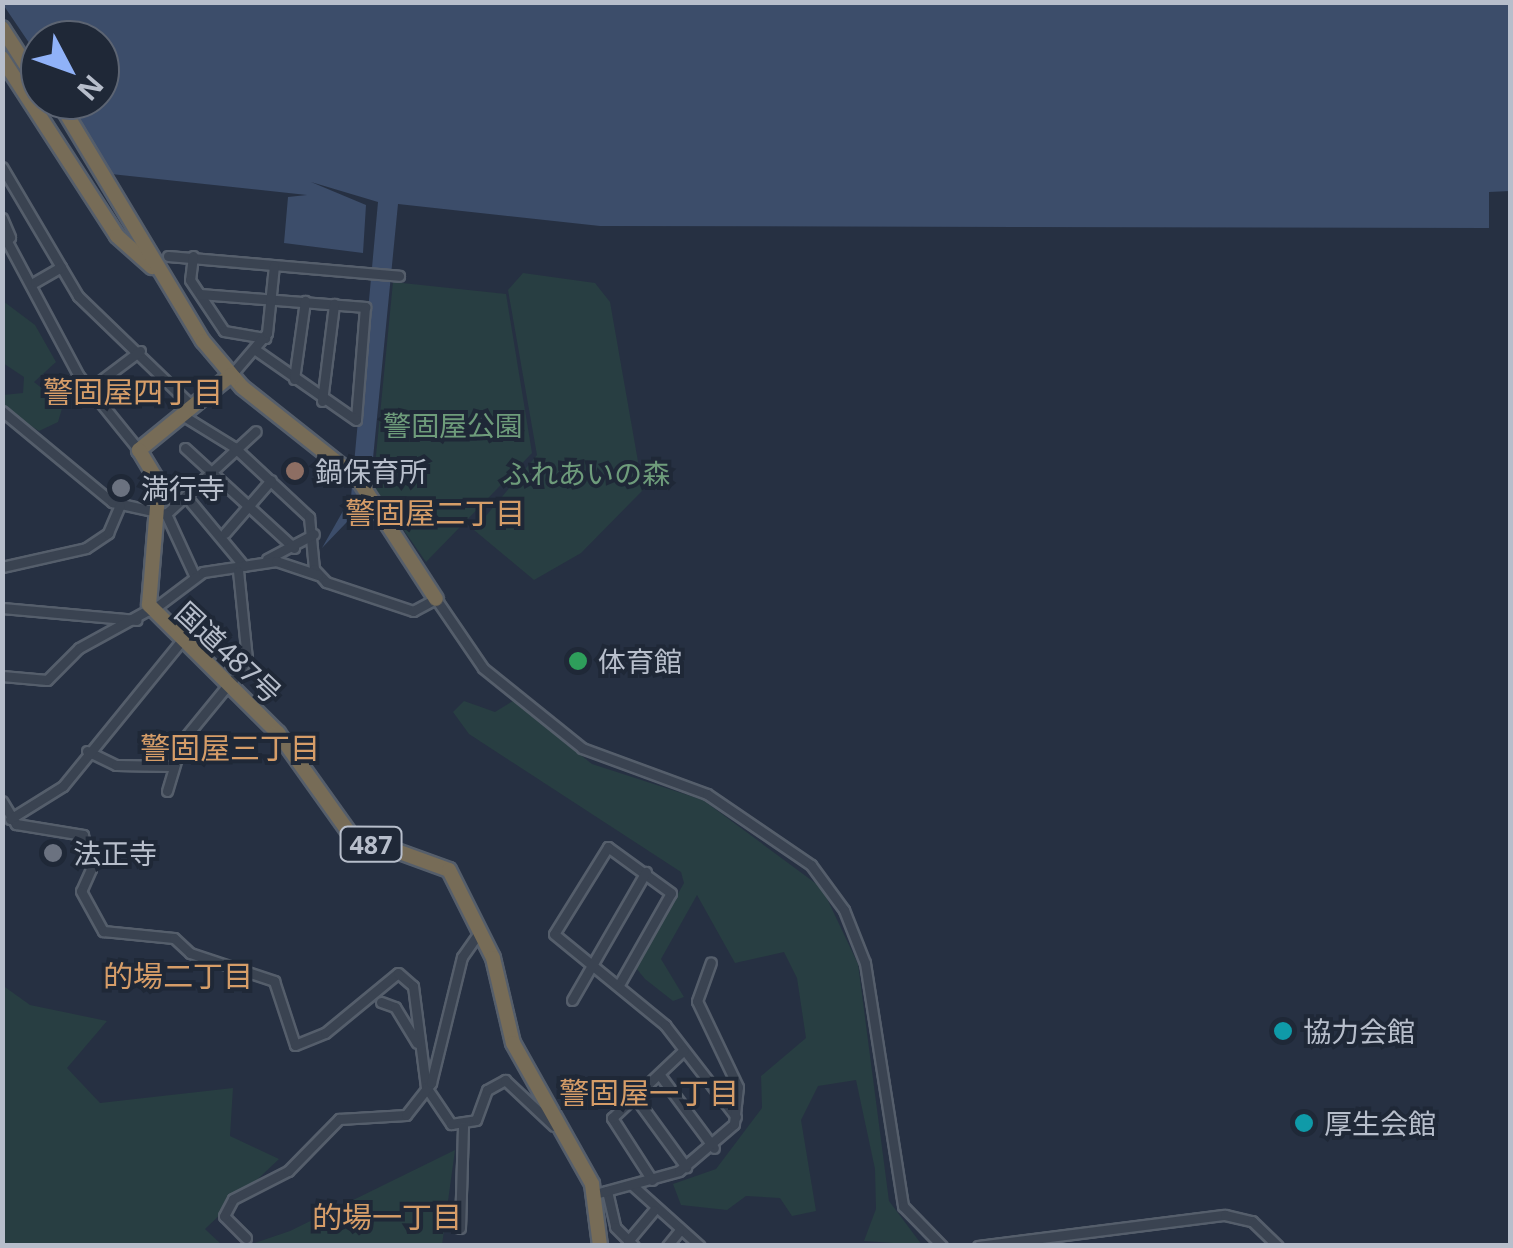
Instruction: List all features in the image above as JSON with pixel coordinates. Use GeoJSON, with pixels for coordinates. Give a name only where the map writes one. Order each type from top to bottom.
{"type":"FeatureCollection","features":[{"type":"Feature","properties":{"kind":"highway"},"geometry":{"type":"LineString","coordinates":[[2,16],[20,43]]}},
{"type":"Feature","properties":{"kind":"highway"},"geometry":{"type":"LineString","coordinates":[[2,28],[20,56]]}},
{"type":"Feature","properties":{"kind":"highway"},"geometry":{"type":"LineString","coordinates":[[2,58],[117,236],[157,270]]}},
{"type":"Feature","properties":{"kind":"highway"},"geometry":{"type":"LineString","coordinates":[[61,120],[157,270],[231,375],[345,466],[374,501],[436,599]]}},
{"type":"Feature","properties":{"kind":"highway"},"geometry":{"type":"LineString","coordinates":[[70,120],[157,270]]}},
{"type":"Feature","properties":{"kind":"highway"},"geometry":{"type":"LineString","coordinates":[[138,450],[231,375]]}},
{"type":"Feature","properties":{"kind":"highway","name":"国道487号"},"geometry":{"type":"LineString","coordinates":[[138,450],[159,483],[161,513],[151,610],[179,644],[278,733],[356,839],[450,870],[480,931],[513,1043],[601,1192],[600,1246]]}},
{"type":"Feature","properties":{"kind":"street"},"geometry":{"type":"LineString","coordinates":[[2,167],[78,296],[140,351],[187,410],[271,480],[314,534],[318,575]]}},
{"type":"Feature","properties":{"kind":"street"},"geometry":{"type":"LineString","coordinates":[[2,218],[6,236],[35,282],[88,390],[138,450]]}},
{"type":"Feature","properties":{"kind":"street"},"geometry":{"type":"LineString","coordinates":[[168,256],[396,276]]}},
{"type":"Feature","properties":{"kind":"street"},"geometry":{"type":"LineString","coordinates":[[193,256],[190,280],[224,331],[265,338]]}},
{"type":"Feature","properties":{"kind":"street"},"geometry":{"type":"LineString","coordinates":[[231,375],[265,338],[274,266]]}},
{"type":"Feature","properties":{"kind":"street"},"geometry":{"type":"LineString","coordinates":[[35,282],[61,267]]}},
{"type":"Feature","properties":{"kind":"street"},"geometry":{"type":"LineString","coordinates":[[200,294],[365,307],[356,420],[256,351]]}},
{"type":"Feature","properties":{"kind":"street"},"geometry":{"type":"LineString","coordinates":[[294,379],[305,302]]}},
{"type":"Feature","properties":{"kind":"street"},"geometry":{"type":"LineString","coordinates":[[322,400],[334,304]]}},
{"type":"Feature","properties":{"kind":"street"},"geometry":{"type":"LineString","coordinates":[[88,390],[140,351]]}},
{"type":"Feature","properties":{"kind":"street"},"geometry":{"type":"LineString","coordinates":[[2,412],[120,504],[161,513],[188,500],[256,431]]}},
{"type":"Feature","properties":{"kind":"street"},"geometry":{"type":"LineString","coordinates":[[185,448],[294,548]]}},
{"type":"Feature","properties":{"kind":"street"},"geometry":{"type":"LineString","coordinates":[[224,533],[271,480]]}},
{"type":"Feature","properties":{"kind":"street"},"geometry":{"type":"LineString","coordinates":[[168,791],[171,766],[247,659],[241,568],[224,533],[188,500]]}},
{"type":"Feature","properties":{"kind":"street"},"geometry":{"type":"LineString","coordinates":[[2,567],[86,548],[108,532],[120,504]]}},
{"type":"Feature","properties":{"kind":"street"},"geometry":{"type":"LineString","coordinates":[[161,513],[194,575]]}},
{"type":"Feature","properties":{"kind":"street"},"geometry":{"type":"LineString","coordinates":[[2,676],[47,680],[79,648],[136,620],[194,575],[241,568],[294,548],[314,534]]}},
{"type":"Feature","properties":{"kind":"street"},"geometry":{"type":"LineString","coordinates":[[260,561],[318,575],[413,611],[436,599],[483,668],[582,748],[707,794],[798,854],[829,886],[864,963],[903,1206],[918,1232],[942,1246]]}},
{"type":"Feature","properties":{"kind":"street"},"geometry":{"type":"LineString","coordinates":[[3,605],[136,620]]}},
{"type":"Feature","properties":{"kind":"street"},"geometry":{"type":"LineString","coordinates":[[10,819],[63,786],[87,751],[179,644]]}},
{"type":"Feature","properties":{"kind":"street"},"geometry":{"type":"LineString","coordinates":[[87,751],[116,765],[171,766]]}},
{"type":"Feature","properties":{"kind":"street"},"geometry":{"type":"LineString","coordinates":[[2,801],[10,819],[39,832],[62,826],[84,835],[90,869],[82,891],[103,931],[174,938],[190,952],[274,981],[295,1045],[325,1033],[398,973],[413,986],[417,1043],[426,1088],[450,1124],[464,1126]]}},
{"type":"Feature","properties":{"kind":"street"},"geometry":{"type":"LineString","coordinates":[[614,849],[646,872],[670,898],[620,983]]}},
{"type":"Feature","properties":{"kind":"street"},"geometry":{"type":"LineString","coordinates":[[606,939],[636,872],[614,849]]}},
{"type":"Feature","properties":{"kind":"street"},"geometry":{"type":"LineString","coordinates":[[614,849],[554,934],[620,983],[684,1050],[736,1117]]}},
{"type":"Feature","properties":{"kind":"street"},"geometry":{"type":"LineString","coordinates":[[572,1000],[646,872]]}},
{"type":"Feature","properties":{"kind":"street"},"geometry":{"type":"LineString","coordinates":[[246,1238],[224,1216],[234,1200],[288,1170],[338,1119],[406,1115],[426,1088],[462,957],[480,931]]}},
{"type":"Feature","properties":{"kind":"street"},"geometry":{"type":"LineString","coordinates":[[654,1210],[631,1243],[601,1192],[686,1167],[714,1148],[736,1117],[738,1087],[697,1001],[711,962]]}},
{"type":"Feature","properties":{"kind":"street"},"geometry":{"type":"LineString","coordinates":[[380,1002],[395,1007],[417,1043]]}},
{"type":"Feature","properties":{"kind":"street"},"geometry":{"type":"LineString","coordinates":[[652,1180],[611,1122],[684,1050]]}},
{"type":"Feature","properties":{"kind":"street"},"geometry":{"type":"LineString","coordinates":[[659,1074],[714,1148]]}},
{"type":"Feature","properties":{"kind":"street"},"geometry":{"type":"LineString","coordinates":[[460,1228],[464,1126],[505,1080],[564,1134]]}},
{"type":"Feature","properties":{"kind":"street"},"geometry":{"type":"LineString","coordinates":[[635,1096],[686,1167]]}},
{"type":"Feature","properties":{"kind":"street"},"geometry":{"type":"LineString","coordinates":[[632,1184],[654,1210],[700,1246]]}},
{"type":"Feature","properties":{"kind":"street"},"geometry":{"type":"LineString","coordinates":[[978,1246],[1225,1215],[1252,1221],[1278,1246]]}},
{"type":"Feature","properties":{"kind":"street"},"geometry":{"type":"LineString","coordinates":[[667,1246],[679,1231]]}},
{"type":"Feature","properties":{"kind":"green space","name":"ふれあいの森"},"geometry":{"type":"Polygon","coordinates":[[[523,273],[595,283],[610,302],[643,490],[581,553],[534,580],[474,530],[537,455],[508,290],[523,273]]]}},
{"type":"Feature","properties":{"kind":"green space","name":"警固屋公園"},"geometry":{"type":"Polygon","coordinates":[[[393,282],[506,294],[532,453],[426,562],[373,486],[393,282]]]}},
{"type":"Feature","properties":{"kind":"green space"},"geometry":{"type":"Polygon","coordinates":[[[3,301],[35,325],[56,362],[34,382],[63,405],[58,422],[39,431],[3,408],[3,395],[23,393],[24,377],[3,363],[3,301]]]}},
{"type":"Feature","properties":{"kind":"green space"},"geometry":{"type":"Polygon","coordinates":[[[464,701],[495,712],[513,701],[592,764],[703,800],[822,888],[858,964],[889,1201],[922,1245],[864,1241],[876,1209],[875,1169],[856,1080],[818,1086],[801,1120],[816,1211],[792,1216],[780,1198],[746,1196],[727,1210],[681,1205],[673,1184],[716,1169],[762,1108],[761,1076],[806,1038],[797,978],[784,952],[735,963],[697,895],[661,959],[684,997],[673,1001],[645,979],[636,968],[684,883],[681,872],[469,734],[453,712],[464,701]]]}},
{"type":"Feature","properties":{"kind":"green space"},"geometry":{"type":"Polygon","coordinates":[[[2,985],[30,1005],[107,1021],[67,1068],[100,1103],[233,1088],[230,1136],[279,1159],[205,1229],[222,1245],[3,1245],[2,985]]]}},
{"type":"Feature","properties":{"kind":"green space"},"geometry":{"type":"Polygon","coordinates":[[[455,1150],[442,1245],[249,1245],[290,1231],[455,1150]]]}},
{"type":"Feature","properties":{"kind":"water"},"geometry":{"type":"Polygon","coordinates":[[[2,3],[1510,3],[1510,191],[1489,192],[1489,228],[600,226],[398,204],[369,499],[322,548],[351,497],[378,202],[311,182],[366,205],[363,253],[284,243],[288,197],[307,195],[111,174],[78,120],[120,120],[120,20],[20,20],[20,30],[2,3]]]}},
{"type":"Feature","properties":{"kind":"place","name":"鍋保育所"},"geometry":{"type":"Point","coordinates":[295,471]}},
{"type":"Feature","properties":{"kind":"place","name":"満行寺"},"geometry":{"type":"Point","coordinates":[121,488]}},
{"type":"Feature","properties":{"kind":"place","name":"体育館"},"geometry":{"type":"Point","coordinates":[578,661]}},
{"type":"Feature","properties":{"kind":"place","name":"法正寺"},"geometry":{"type":"Point","coordinates":[53,853]}},
{"type":"Feature","properties":{"kind":"place","name":"協力会館"},"geometry":{"type":"Point","coordinates":[1283,1031]}},
{"type":"Feature","properties":{"kind":"place","name":"厚生会館"},"geometry":{"type":"Point","coordinates":[1304,1123]}},
{"type":"Feature","properties":{"kind":"district","name":"警固屋四丁目"},"geometry":{"type":"Point","coordinates":[133,392]}},
{"type":"Feature","properties":{"kind":"district","name":"警固屋二丁目"},"geometry":{"type":"Point","coordinates":[435,513]}},
{"type":"Feature","properties":{"kind":"district","name":"警固屋三丁目"},"geometry":{"type":"Point","coordinates":[230,748]}},
{"type":"Feature","properties":{"kind":"district","name":"的場二丁目"},"geometry":{"type":"Point","coordinates":[178,976]}},
{"type":"Feature","properties":{"kind":"district","name":"警固屋一丁目"},"geometry":{"type":"Point","coordinates":[649,1093]}},
{"type":"Feature","properties":{"kind":"district","name":"的場一丁目"},"geometry":{"type":"Point","coordinates":[387,1217]}}]}
